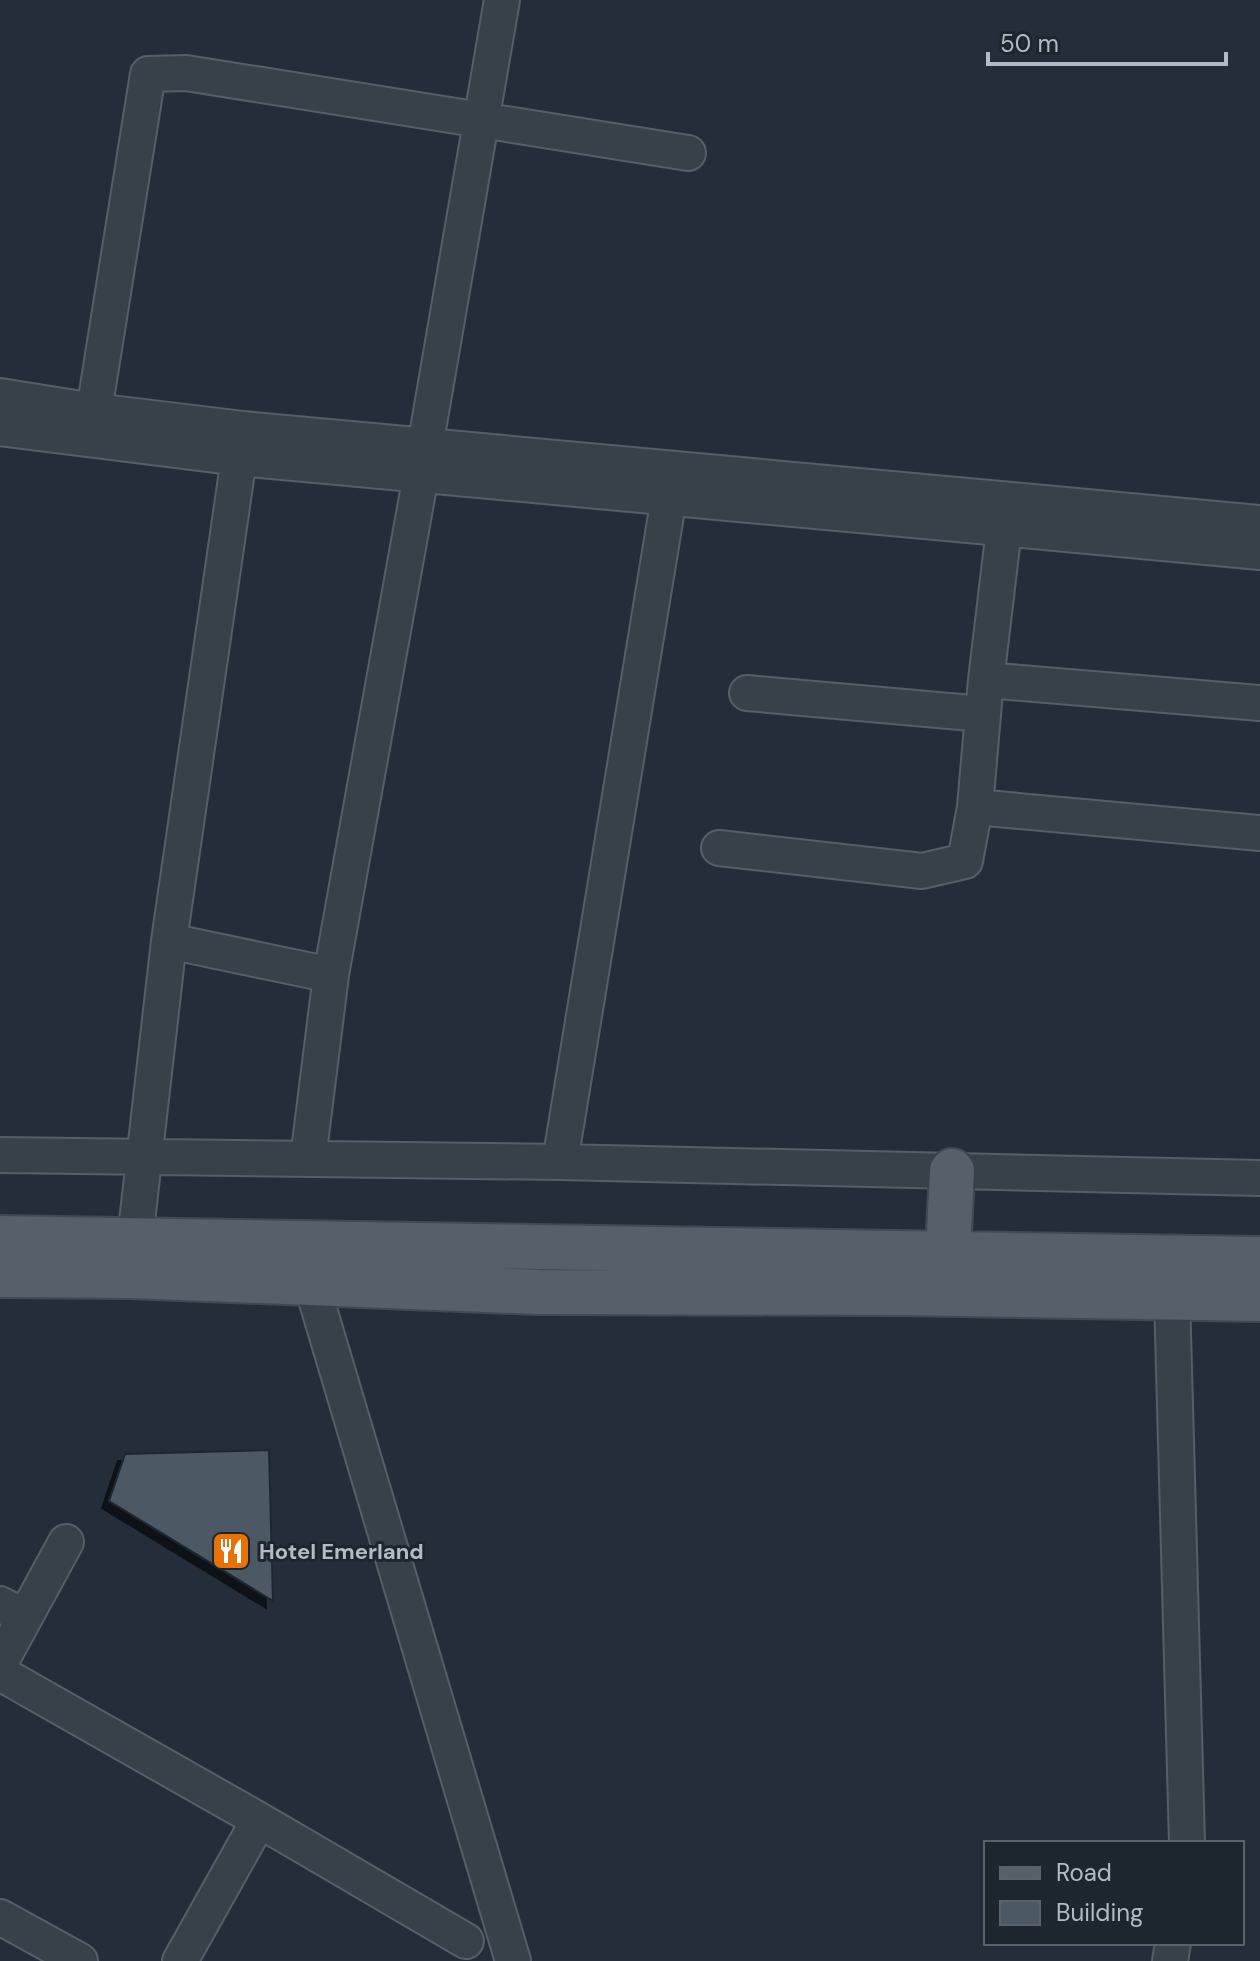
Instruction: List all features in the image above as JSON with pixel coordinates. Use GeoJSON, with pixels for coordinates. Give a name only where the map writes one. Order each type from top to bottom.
{"type":"FeatureCollection","features":[{"type":"Feature","properties":{"kind":"main road"},"geometry":{"type":"LineString","coordinates":[[948,1253],[952,1171]]}},
{"type":"Feature","properties":{"kind":"main road"},"geometry":{"type":"LineString","coordinates":[[0,1238],[1260,1259]]}},
{"type":"Feature","properties":{"kind":"main road"},"geometry":{"type":"LineString","coordinates":[[0,1275],[311,1282],[539,1292],[1260,1299]]}},
{"type":"Feature","properties":{"kind":"street"},"geometry":{"type":"LineString","coordinates":[[308,1159],[331,975],[502,0]]}},
{"type":"Feature","properties":{"kind":"street"},"geometry":{"type":"LineString","coordinates":[[94,411],[148,74],[186,73],[688,153]]}},
{"type":"Feature","properties":{"kind":"street"},"geometry":{"type":"LineString","coordinates":[[0,396],[94,411],[241,444]]}},
{"type":"Feature","properties":{"kind":"street"},"geometry":{"type":"LineString","coordinates":[[0,428],[241,444],[1006,513],[1260,552]]}},
{"type":"Feature","properties":{"kind":"street"},"geometry":{"type":"LineString","coordinates":[[135,1239],[169,941],[241,444]]}},
{"type":"Feature","properties":{"kind":"street"},"geometry":{"type":"LineString","coordinates":[[423,461],[669,497],[1260,523]]}},
{"type":"Feature","properties":{"kind":"street"},"geometry":{"type":"LineString","coordinates":[[560,1162],[669,497]]}},
{"type":"Feature","properties":{"kind":"street"},"geometry":{"type":"LineString","coordinates":[[719,848],[922,871],[965,861],[975,807],[1006,513]]}},
{"type":"Feature","properties":{"kind":"street"},"geometry":{"type":"LineString","coordinates":[[986,680],[1260,703]]}},
{"type":"Feature","properties":{"kind":"street"},"geometry":{"type":"LineString","coordinates":[[747,693],[983,714]]}},
{"type":"Feature","properties":{"kind":"street"},"geometry":{"type":"LineString","coordinates":[[975,807],[1260,833]]}},
{"type":"Feature","properties":{"kind":"street"},"geometry":{"type":"LineString","coordinates":[[169,941],[331,975]]}},
{"type":"Feature","properties":{"kind":"street"},"geometry":{"type":"LineString","coordinates":[[0,1155],[560,1162],[1260,1178]]}},
{"type":"Feature","properties":{"kind":"street"},"geometry":{"type":"LineString","coordinates":[[311,1282],[513,1961]]}},
{"type":"Feature","properties":{"kind":"street"},"geometry":{"type":"LineString","coordinates":[[1172,1296],[1187,1841]]}},
{"type":"Feature","properties":{"kind":"street"},"geometry":{"type":"LineString","coordinates":[[0,1663],[13,1611],[66,1542]]}},
{"type":"Feature","properties":{"kind":"street"},"geometry":{"type":"LineString","coordinates":[[0,1673],[466,1941]]}},
{"type":"Feature","properties":{"kind":"street"},"geometry":{"type":"LineString","coordinates":[[180,1961],[259,1820]]}},
{"type":"Feature","properties":{"kind":"street"},"geometry":{"type":"LineString","coordinates":[[0,1917],[80,1961]]}},
{"type":"Feature","properties":{"kind":"building","name":"Hotel Emerland"},"geometry":{"type":"Polygon","coordinates":[[[269,1450],[273,1601],[109,1501],[125,1454],[269,1450]]]}},
{"type":"Feature","properties":{"kind":"place","name":"Hotel Emerland"},"geometry":{"type":"Point","coordinates":[231,1551]}}]}
